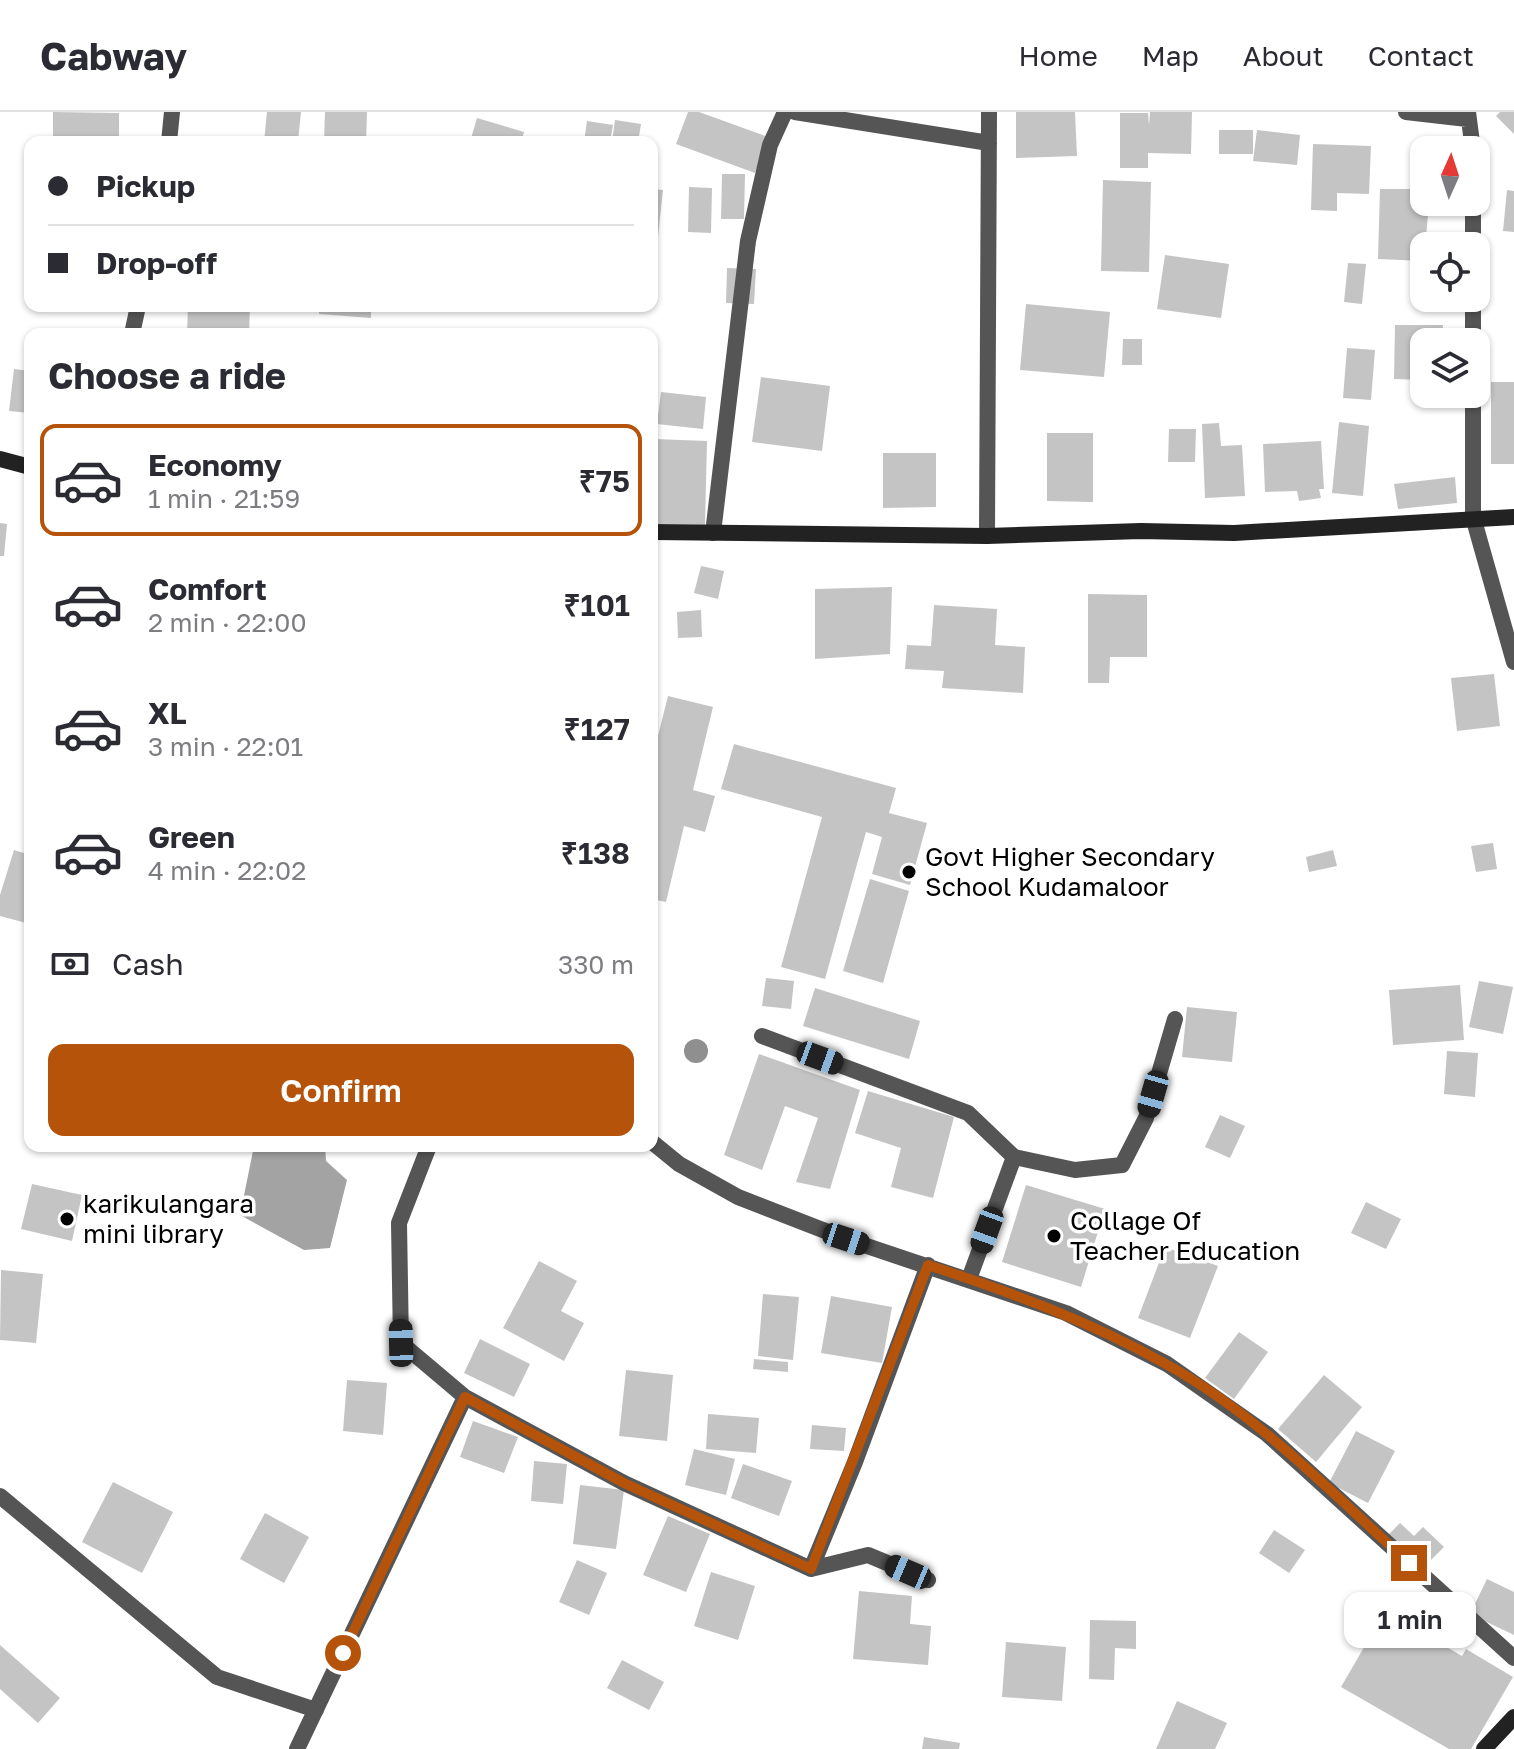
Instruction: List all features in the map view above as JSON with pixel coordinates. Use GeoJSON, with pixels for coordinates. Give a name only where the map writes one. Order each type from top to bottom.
{"type":"FeatureCollection","features":[{"type":"Feature","properties":{"kind":"main road"},"geometry":{"type":"LineString","coordinates":[[0,459],[24,465]]}},
{"type":"Feature","properties":{"kind":"main road"},"geometry":{"type":"LineString","coordinates":[[658,532],[987,536],[1141,531],[1234,533],[1514,517]]}},
{"type":"Feature","properties":{"kind":"main road"},"geometry":{"type":"LineString","coordinates":[[1484,1749],[1514,1717]]}},
{"type":"Feature","properties":{"kind":"street"},"geometry":{"type":"LineString","coordinates":[[170,136],[172,112]]}},
{"type":"Feature","properties":{"kind":"street"},"geometry":{"type":"LineString","coordinates":[[713,533],[748,241],[770,145],[785,112]]}},
{"type":"Feature","properties":{"kind":"street"},"geometry":{"type":"LineString","coordinates":[[795,112],[989,143]]}},
{"type":"Feature","properties":{"kind":"street"},"geometry":{"type":"LineString","coordinates":[[987,536],[989,112]]}},
{"type":"Feature","properties":{"kind":"street"},"geometry":{"type":"LineString","coordinates":[[1406,112],[1468,115],[1471,136]]}},
{"type":"Feature","properties":{"kind":"street"},"geometry":{"type":"LineString","coordinates":[[1473,408],[1473,517],[1514,662]]}},
{"type":"Feature","properties":{"kind":"street"},"geometry":{"type":"LineString","coordinates":[[762,1036],[968,1113],[1014,1157],[1075,1170],[1122,1165],[1146,1118],[1175,1019]]}},
{"type":"Feature","properties":{"kind":"street"},"geometry":{"type":"LineString","coordinates":[[658,1147],[679,1164],[738,1197],[1066,1313],[1167,1364],[1267,1434],[1514,1658]]}},
{"type":"Feature","properties":{"kind":"street"},"geometry":{"type":"LineString","coordinates":[[427,1152],[399,1223],[401,1343],[465,1397],[624,1483],[811,1569],[868,1555],[928,1580]]}},
{"type":"Feature","properties":{"kind":"street"},"geometry":{"type":"LineString","coordinates":[[969,1279],[1014,1157]]}},
{"type":"Feature","properties":{"kind":"street"},"geometry":{"type":"LineString","coordinates":[[811,1569],[928,1265]]}},
{"type":"Feature","properties":{"kind":"street"},"geometry":{"type":"LineString","coordinates":[[297,1749],[465,1397]]}},
{"type":"Feature","properties":{"kind":"street"},"geometry":{"type":"LineString","coordinates":[[0,1496],[217,1677],[316,1710]]}},
{"type":"Feature","properties":{"kind":"shaded area"},"geometry":{"type":"Polygon","coordinates":[[[253,1152],[325,1152],[326,1161],[347,1180],[330,1248],[304,1250],[240,1215],[253,1152]]]}},
{"type":"Feature","properties":{"kind":"building"},"geometry":{"type":"Polygon","coordinates":[[[53,112],[119,113],[119,136],[53,136],[53,112]]]}},
{"type":"Feature","properties":{"kind":"building"},"geometry":{"type":"Polygon","coordinates":[[[267,112],[301,112],[299,136],[265,136],[267,112]]]}},
{"type":"Feature","properties":{"kind":"building"},"geometry":{"type":"Polygon","coordinates":[[[325,112],[367,112],[366,136],[324,136],[325,112]]]}},
{"type":"Feature","properties":{"kind":"building"},"geometry":{"type":"Polygon","coordinates":[[[688,112],[699,112],[768,137],[755,173],[676,144],[688,112]]]}},
{"type":"Feature","properties":{"kind":"building"},"geometry":{"type":"Polygon","coordinates":[[[1016,112],[1075,112],[1077,156],[1016,158],[1016,112]]]}},
{"type":"Feature","properties":{"kind":"building"},"geometry":{"type":"Polygon","coordinates":[[[1150,112],[1192,112],[1191,154],[1148,153],[1148,168],[1120,168],[1120,113],[1148,113],[1149,125],[1150,112]]]}},
{"type":"Feature","properties":{"kind":"building"},"geometry":{"type":"Polygon","coordinates":[[[1500,112],[1514,112],[1514,134],[1496,116],[1500,112]]]}},
{"type":"Feature","properties":{"kind":"building"},"geometry":{"type":"Polygon","coordinates":[[[477,118],[524,132],[523,136],[472,136],[477,118]]]}},
{"type":"Feature","properties":{"kind":"building"},"geometry":{"type":"Polygon","coordinates":[[[615,120],[641,124],[639,136],[613,136],[615,120]]]}},
{"type":"Feature","properties":{"kind":"building"},"geometry":{"type":"Polygon","coordinates":[[[587,121],[613,125],[611,136],[585,136],[587,121]]]}},
{"type":"Feature","properties":{"kind":"building"},"geometry":{"type":"Polygon","coordinates":[[[1219,130],[1253,130],[1253,154],[1219,154],[1219,130]]]}},
{"type":"Feature","properties":{"kind":"building"},"geometry":{"type":"Polygon","coordinates":[[[1257,130],[1300,135],[1297,165],[1253,161],[1257,130]]]}},
{"type":"Feature","properties":{"kind":"building"},"geometry":{"type":"Polygon","coordinates":[[[1313,144],[1371,146],[1369,194],[1337,193],[1337,211],[1311,210],[1313,144]]]}},
{"type":"Feature","properties":{"kind":"building"},"geometry":{"type":"Polygon","coordinates":[[[722,174],[745,174],[744,219],[721,219],[722,174]]]}},
{"type":"Feature","properties":{"kind":"building"},"geometry":{"type":"Polygon","coordinates":[[[1103,180],[1151,182],[1149,272],[1101,271],[1103,180]]]}},
{"type":"Feature","properties":{"kind":"building"},"geometry":{"type":"Polygon","coordinates":[[[689,187],[712,188],[711,233],[688,232],[689,187]]]}},
{"type":"Feature","properties":{"kind":"building"},"geometry":{"type":"Polygon","coordinates":[[[1380,189],[1410,189],[1410,216],[1428,216],[1426,232],[1410,232],[1410,260],[1378,259],[1380,189]]]}},
{"type":"Feature","properties":{"kind":"building"},"geometry":{"type":"Polygon","coordinates":[[[658,190],[663,190],[658,237],[658,190]]]}},
{"type":"Feature","properties":{"kind":"building"},"geometry":{"type":"Polygon","coordinates":[[[1507,190],[1514,191],[1514,232],[1503,231],[1507,190]]]}},
{"type":"Feature","properties":{"kind":"building"},"geometry":{"type":"Polygon","coordinates":[[[1165,255],[1229,264],[1221,318],[1157,309],[1165,255]]]}},
{"type":"Feature","properties":{"kind":"building"},"geometry":{"type":"Polygon","coordinates":[[[1348,263],[1366,264],[1362,304],[1344,302],[1348,263]]]}},
{"type":"Feature","properties":{"kind":"building"},"geometry":{"type":"Polygon","coordinates":[[[727,268],[756,269],[754,304],[726,303],[727,268]]]}},
{"type":"Feature","properties":{"kind":"building"},"geometry":{"type":"Polygon","coordinates":[[[1026,304],[1110,312],[1104,377],[1020,370],[1026,304]]]}},
{"type":"Feature","properties":{"kind":"building"},"geometry":{"type":"Polygon","coordinates":[[[188,312],[250,312],[249,328],[187,328],[188,312]]]}},
{"type":"Feature","properties":{"kind":"building"},"geometry":{"type":"Polygon","coordinates":[[[371,312],[371,318],[319,314],[371,312]]]}},
{"type":"Feature","properties":{"kind":"building"},"geometry":{"type":"Polygon","coordinates":[[[1395,325],[1443,325],[1443,328],[1410,328],[1410,380],[1394,379],[1395,325]]]}},
{"type":"Feature","properties":{"kind":"building"},"geometry":{"type":"Polygon","coordinates":[[[1123,339],[1142,339],[1142,365],[1122,365],[1123,339]]]}},
{"type":"Feature","properties":{"kind":"building"},"geometry":{"type":"Polygon","coordinates":[[[1347,348],[1375,350],[1371,400],[1343,398],[1347,348]]]}},
{"type":"Feature","properties":{"kind":"building"},"geometry":{"type":"Polygon","coordinates":[[[14,369],[24,370],[24,412],[9,411],[14,369]]]}},
{"type":"Feature","properties":{"kind":"building"},"geometry":{"type":"Polygon","coordinates":[[[761,377],[830,386],[822,451],[752,442],[761,377]]]}},
{"type":"Feature","properties":{"kind":"building"},"geometry":{"type":"Polygon","coordinates":[[[1491,382],[1514,382],[1514,464],[1491,464],[1491,382]]]}},
{"type":"Feature","properties":{"kind":"building"},"geometry":{"type":"Polygon","coordinates":[[[661,392],[706,397],[703,429],[658,424],[661,392]]]}},
{"type":"Feature","properties":{"kind":"building"},"geometry":{"type":"Polygon","coordinates":[[[1339,422],[1369,426],[1363,496],[1332,493],[1339,422]]]}},
{"type":"Feature","properties":{"kind":"building"},"geometry":{"type":"Polygon","coordinates":[[[1219,423],[1221,446],[1242,445],[1245,496],[1205,498],[1202,424],[1219,423]]]}},
{"type":"Feature","properties":{"kind":"building"},"geometry":{"type":"Polygon","coordinates":[[[1169,429],[1196,429],[1195,462],[1168,462],[1169,429]]]}},
{"type":"Feature","properties":{"kind":"building"},"geometry":{"type":"Polygon","coordinates":[[[1047,433],[1093,433],[1093,502],[1047,501],[1047,433]]]}},
{"type":"Feature","properties":{"kind":"building"},"geometry":{"type":"Polygon","coordinates":[[[658,439],[707,441],[705,525],[658,524],[658,439]]]}},
{"type":"Feature","properties":{"kind":"building"},"geometry":{"type":"Polygon","coordinates":[[[1321,441],[1324,489],[1319,489],[1321,498],[1299,501],[1297,491],[1265,492],[1263,444],[1321,441]]]}},
{"type":"Feature","properties":{"kind":"building"},"geometry":{"type":"Polygon","coordinates":[[[883,453],[936,453],[936,507],[883,508],[883,453]]]}},
{"type":"Feature","properties":{"kind":"building"},"geometry":{"type":"Polygon","coordinates":[[[1455,477],[1457,503],[1398,509],[1394,484],[1455,477]]]}},
{"type":"Feature","properties":{"kind":"building"},"geometry":{"type":"Polygon","coordinates":[[[0,523],[7,524],[4,556],[0,556],[0,523]]]}},
{"type":"Feature","properties":{"kind":"building"},"geometry":{"type":"Polygon","coordinates":[[[701,566],[724,571],[718,599],[694,593],[701,566]]]}},
{"type":"Feature","properties":{"kind":"building"},"geometry":{"type":"Polygon","coordinates":[[[892,587],[890,654],[815,659],[815,589],[892,587]]]}},
{"type":"Feature","properties":{"kind":"building"},"geometry":{"type":"Polygon","coordinates":[[[1088,594],[1147,595],[1147,657],[1110,657],[1109,683],[1088,683],[1088,594]]]}},
{"type":"Feature","properties":{"kind":"building"},"geometry":{"type":"Polygon","coordinates":[[[934,605],[997,609],[995,645],[1025,647],[1023,693],[942,688],[944,671],[905,669],[907,645],[931,646],[934,605]]]}},
{"type":"Feature","properties":{"kind":"building"},"geometry":{"type":"Polygon","coordinates":[[[701,610],[702,637],[678,638],[677,612],[701,610]]]}},
{"type":"Feature","properties":{"kind":"building"},"geometry":{"type":"Polygon","coordinates":[[[1494,674],[1500,726],[1457,731],[1451,678],[1494,674]]]}},
{"type":"Feature","properties":{"kind":"building"},"geometry":{"type":"Polygon","coordinates":[[[668,696],[713,707],[693,790],[715,796],[705,832],[684,826],[666,902],[658,900],[658,736],[668,696]]]}},
{"type":"Feature","properties":{"kind":"building"},"geometry":{"type":"Polygon","coordinates":[[[734,744],[896,788],[889,813],[927,823],[910,885],[872,874],[882,837],[866,832],[825,979],[781,967],[822,817],[721,789],[734,744]]]}},
{"type":"Feature","properties":{"kind":"building"},"geometry":{"type":"Polygon","coordinates":[[[1493,843],[1497,869],[1476,872],[1471,846],[1493,843]]]}},
{"type":"Feature","properties":{"kind":"building"},"geometry":{"type":"Polygon","coordinates":[[[14,850],[24,853],[24,922],[0,916],[0,895],[14,850]]]}},
{"type":"Feature","properties":{"kind":"building"},"geometry":{"type":"Polygon","coordinates":[[[1333,850],[1337,866],[1309,872],[1306,857],[1333,850]]]}},
{"type":"Feature","properties":{"kind":"building"},"geometry":{"type":"Polygon","coordinates":[[[870,879],[909,891],[883,983],[843,971],[870,879]]]}},
{"type":"Feature","properties":{"kind":"building"},"geometry":{"type":"Polygon","coordinates":[[[766,978],[794,981],[791,1009],[762,1006],[766,978]]]}},
{"type":"Feature","properties":{"kind":"building"},"geometry":{"type":"Polygon","coordinates":[[[1479,981],[1513,987],[1503,1034],[1469,1027],[1479,981]]]}},
{"type":"Feature","properties":{"kind":"building"},"geometry":{"type":"Polygon","coordinates":[[[1460,985],[1464,1040],[1393,1045],[1389,990],[1460,985]]]}},
{"type":"Feature","properties":{"kind":"building"},"geometry":{"type":"Polygon","coordinates":[[[815,988],[920,1021],[909,1059],[803,1026],[815,988]]]}},
{"type":"Feature","properties":{"kind":"building"},"geometry":{"type":"Polygon","coordinates":[[[1187,1007],[1237,1012],[1232,1062],[1182,1057],[1187,1007]]]}},
{"type":"Feature","properties":{"kind":"building"},"geometry":{"type":"Polygon","coordinates":[[[1447,1051],[1478,1053],[1475,1097],[1444,1094],[1447,1051]]]}},
{"type":"Feature","properties":{"kind":"building"},"geometry":{"type":"Polygon","coordinates":[[[759,1054],[860,1090],[830,1189],[796,1182],[818,1118],[785,1106],[762,1170],[724,1155],[759,1054]]]}},
{"type":"Feature","properties":{"kind":"building"},"geometry":{"type":"Polygon","coordinates":[[[868,1091],[954,1117],[933,1198],[891,1187],[901,1148],[855,1133],[868,1091]]]}},
{"type":"Feature","properties":{"kind":"building"},"geometry":{"type":"Polygon","coordinates":[[[1220,1115],[1245,1126],[1230,1158],[1205,1147],[1220,1115]]]}},
{"type":"Feature","properties":{"kind":"building"},"geometry":{"type":"Polygon","coordinates":[[[32,1184],[82,1195],[72,1241],[21,1229],[32,1184]]]}},
{"type":"Feature","properties":{"kind":"building","name":"Collage Of Teacher Education"},"geometry":{"type":"Polygon","coordinates":[[[1026,1185],[1105,1209],[1081,1287],[1002,1262],[1026,1185]]]}},
{"type":"Feature","properties":{"kind":"building"},"geometry":{"type":"Polygon","coordinates":[[[1366,1202],[1401,1219],[1386,1249],[1351,1233],[1366,1202]]]}},
{"type":"Feature","properties":{"kind":"building"},"geometry":{"type":"Polygon","coordinates":[[[1165,1247],[1218,1266],[1190,1338],[1138,1318],[1165,1247]]]}},
{"type":"Feature","properties":{"kind":"building"},"geometry":{"type":"Polygon","coordinates":[[[539,1261],[577,1281],[561,1311],[584,1323],[564,1361],[503,1328],[539,1261]]]}},
{"type":"Feature","properties":{"kind":"building"},"geometry":{"type":"Polygon","coordinates":[[[1,1270],[43,1274],[36,1343],[0,1340],[1,1270]]]}},
{"type":"Feature","properties":{"kind":"building"},"geometry":{"type":"Polygon","coordinates":[[[763,1294],[799,1297],[793,1360],[758,1356],[763,1294]]]}},
{"type":"Feature","properties":{"kind":"building"},"geometry":{"type":"Polygon","coordinates":[[[831,1296],[892,1307],[882,1363],[821,1353],[831,1296]]]}},
{"type":"Feature","properties":{"kind":"building"},"geometry":{"type":"Polygon","coordinates":[[[1239,1332],[1268,1352],[1234,1399],[1205,1378],[1239,1332]]]}},
{"type":"Feature","properties":{"kind":"building"},"geometry":{"type":"Polygon","coordinates":[[[480,1339],[530,1364],[514,1397],[464,1373],[480,1339]]]}},
{"type":"Feature","properties":{"kind":"building"},"geometry":{"type":"Polygon","coordinates":[[[754,1359],[788,1362],[788,1372],[753,1369],[754,1359]]]}},
{"type":"Feature","properties":{"kind":"building"},"geometry":{"type":"Polygon","coordinates":[[[626,1370],[673,1375],[667,1441],[619,1436],[626,1370]]]}},
{"type":"Feature","properties":{"kind":"building"},"geometry":{"type":"Polygon","coordinates":[[[1324,1375],[1362,1407],[1316,1462],[1278,1429],[1324,1375]]]}},
{"type":"Feature","properties":{"kind":"building"},"geometry":{"type":"Polygon","coordinates":[[[347,1380],[387,1383],[383,1435],[343,1431],[347,1380]]]}},
{"type":"Feature","properties":{"kind":"building"},"geometry":{"type":"Polygon","coordinates":[[[708,1414],[759,1418],[756,1453],[706,1449],[708,1414]]]}},
{"type":"Feature","properties":{"kind":"building"},"geometry":{"type":"Polygon","coordinates":[[[473,1421],[518,1437],[504,1473],[460,1457],[473,1421]]]}},
{"type":"Feature","properties":{"kind":"building"},"geometry":{"type":"Polygon","coordinates":[[[812,1425],[846,1428],[844,1451],[810,1449],[812,1425]]]}},
{"type":"Feature","properties":{"kind":"building"},"geometry":{"type":"Polygon","coordinates":[[[1356,1431],[1395,1451],[1368,1503],[1329,1483],[1356,1431]]]}},
{"type":"Feature","properties":{"kind":"building"},"geometry":{"type":"Polygon","coordinates":[[[694,1449],[735,1459],[726,1495],[685,1485],[694,1449]]]}},
{"type":"Feature","properties":{"kind":"building"},"geometry":{"type":"Polygon","coordinates":[[[534,1461],[567,1464],[563,1504],[531,1501],[534,1461]]]}},
{"type":"Feature","properties":{"kind":"building"},"geometry":{"type":"Polygon","coordinates":[[[743,1464],[792,1481],[779,1516],[731,1498],[743,1464]]]}},
{"type":"Feature","properties":{"kind":"building"},"geometry":{"type":"Polygon","coordinates":[[[113,1482],[173,1512],[142,1573],[82,1542],[113,1482]]]}},
{"type":"Feature","properties":{"kind":"building"},"geometry":{"type":"Polygon","coordinates":[[[580,1485],[624,1490],[616,1549],[573,1544],[580,1485]]]}},
{"type":"Feature","properties":{"kind":"building"},"geometry":{"type":"Polygon","coordinates":[[[265,1513],[309,1537],[284,1583],[240,1559],[265,1513]]]}},
{"type":"Feature","properties":{"kind":"building"},"geometry":{"type":"Polygon","coordinates":[[[668,1516],[710,1534],[686,1592],[643,1575],[668,1516]]]}},
{"type":"Feature","properties":{"kind":"building"},"geometry":{"type":"Polygon","coordinates":[[[1400,1523],[1414,1536],[1423,1527],[1444,1547],[1423,1568],[1388,1535],[1400,1523]]]}},
{"type":"Feature","properties":{"kind":"building"},"geometry":{"type":"Polygon","coordinates":[[[1274,1530],[1305,1550],[1289,1573],[1259,1553],[1274,1530]]]}},
{"type":"Feature","properties":{"kind":"building"},"geometry":{"type":"Polygon","coordinates":[[[577,1560],[607,1573],[589,1615],[559,1602],[577,1560]]]}},
{"type":"Feature","properties":{"kind":"building"},"geometry":{"type":"Polygon","coordinates":[[[711,1572],[755,1586],[738,1640],[694,1626],[711,1572]]]}},
{"type":"Feature","properties":{"kind":"building"},"geometry":{"type":"Polygon","coordinates":[[[1487,1579],[1514,1592],[1514,1635],[1470,1614],[1487,1579]]]}},
{"type":"Feature","properties":{"kind":"building"},"geometry":{"type":"Polygon","coordinates":[[[859,1591],[912,1596],[910,1624],[931,1626],[928,1665],[853,1659],[859,1591]]]}},
{"type":"Feature","properties":{"kind":"building"},"geometry":{"type":"Polygon","coordinates":[[[1385,1611],[1462,1656],[1466,1649],[1513,1677],[1471,1749],[1449,1749],[1341,1687],[1385,1611]]]}},
{"type":"Feature","properties":{"kind":"building"},"geometry":{"type":"Polygon","coordinates":[[[1090,1620],[1136,1621],[1136,1649],[1115,1648],[1114,1680],[1089,1679],[1090,1620]]]}},
{"type":"Feature","properties":{"kind":"building"},"geometry":{"type":"Polygon","coordinates":[[[1006,1642],[1066,1647],[1062,1701],[1002,1697],[1006,1642]]]}},
{"type":"Feature","properties":{"kind":"building"},"geometry":{"type":"Polygon","coordinates":[[[0,1645],[60,1698],[38,1723],[0,1689],[0,1645]]]}},
{"type":"Feature","properties":{"kind":"building"},"geometry":{"type":"Polygon","coordinates":[[[622,1660],[664,1682],[649,1710],[607,1688],[622,1660]]]}},
{"type":"Feature","properties":{"kind":"building"},"geometry":{"type":"Polygon","coordinates":[[[1177,1701],[1227,1723],[1215,1749],[1156,1749],[1177,1701]]]}},
{"type":"Feature","properties":{"kind":"building"},"geometry":{"type":"Polygon","coordinates":[[[924,1737],[960,1743],[959,1749],[922,1749],[924,1737]]]}},
{"type":"Feature","properties":{"kind":"place","name":"Govt Higher Secondary School Kudamaloor"},"geometry":{"type":"Point","coordinates":[909,872]}},
{"type":"Feature","properties":{"kind":"place","name":"karikulangara mini library"},"geometry":{"type":"Point","coordinates":[67,1219]}},
{"type":"Feature","properties":{"kind":"place","name":"Collage Of Teacher Education"},"geometry":{"type":"Point","coordinates":[1054,1236]}},
{"type":"Feature","properties":{"kind":"route"},"geometry":{"type":"LineString","coordinates":[[343,1653],[465,1397],[624,1483],[811,1569],[855,1462],[928,1265],[1066,1313],[1167,1364],[1267,1434],[1409,1563]]}}]}
